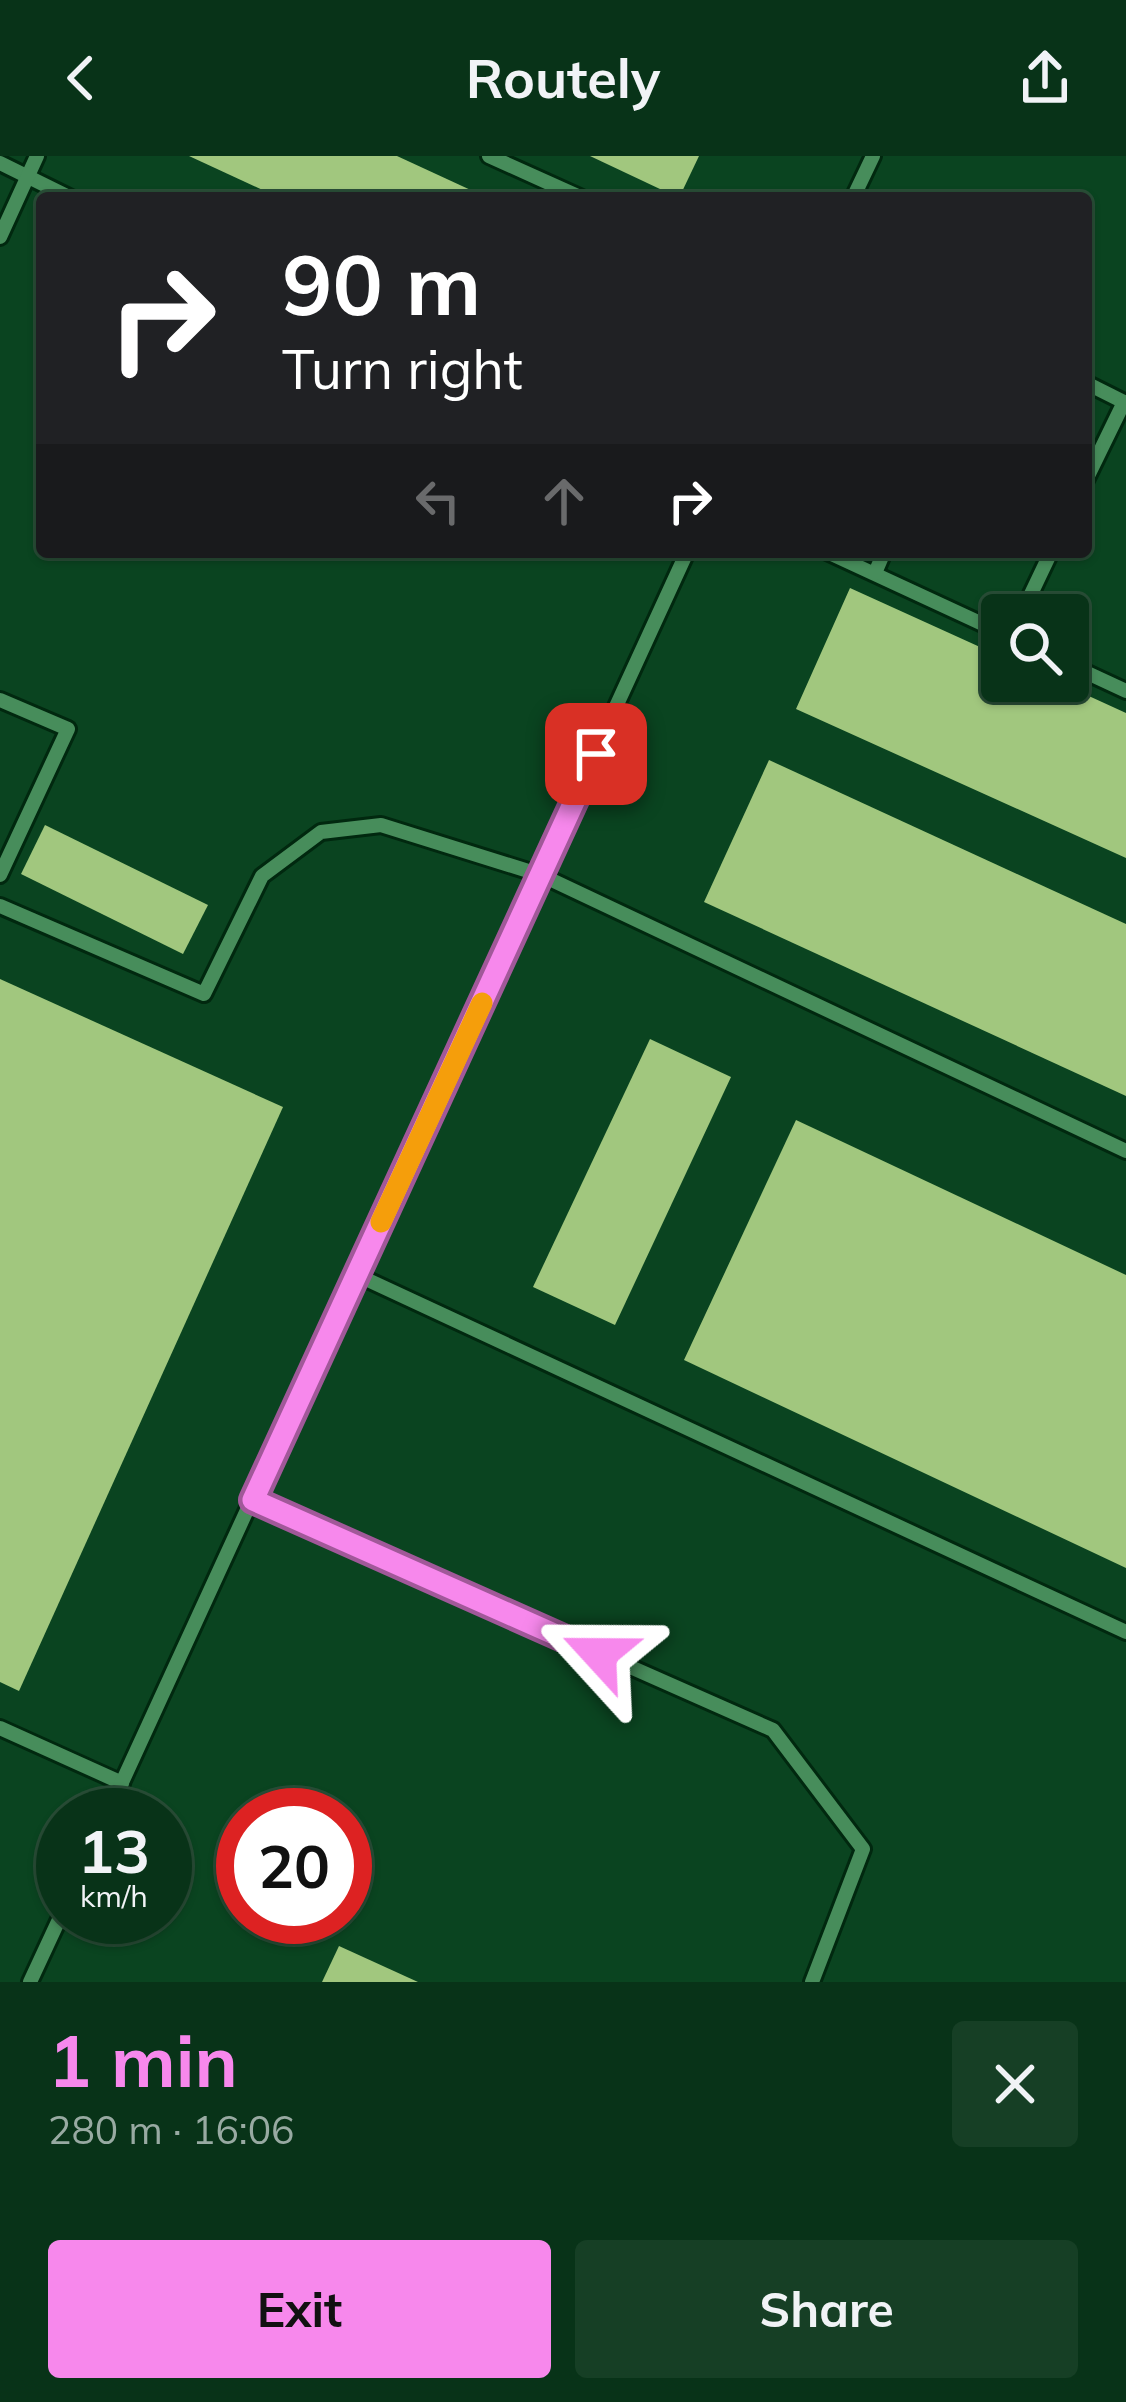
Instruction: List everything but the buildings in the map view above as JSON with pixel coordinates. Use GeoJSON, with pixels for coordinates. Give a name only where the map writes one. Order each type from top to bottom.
{"type":"FeatureCollection","features":[{"type":"Feature","properties":{"kind":"lane"},"geometry":{"type":"LineString","coordinates":[[0,237],[38,156]]}},
{"type":"Feature","properties":{"kind":"lane"},"geometry":{"type":"LineString","coordinates":[[489,156],[569,192]]}},
{"type":"Feature","properties":{"kind":"lane"},"geometry":{"type":"LineString","coordinates":[[856,192],[873,156]]}},
{"type":"Feature","properties":{"kind":"lane"},"geometry":{"type":"LineString","coordinates":[[0,163],[58,192]]}},
{"type":"Feature","properties":{"kind":"lane"},"geometry":{"type":"LineString","coordinates":[[1092,385],[1125,403],[1092,468]]}},
{"type":"Feature","properties":{"kind":"lane"},"geometry":{"type":"LineString","coordinates":[[120,1788],[684,558]]}},
{"type":"Feature","properties":{"kind":"lane"},"geometry":{"type":"LineString","coordinates":[[841,558],[981,623]]}},
{"type":"Feature","properties":{"kind":"lane"},"geometry":{"type":"LineString","coordinates":[[875,573],[881,558]]}},
{"type":"Feature","properties":{"kind":"lane"},"geometry":{"type":"LineString","coordinates":[[1031,594],[1048,558]]}},
{"type":"Feature","properties":{"kind":"lane"},"geometry":{"type":"LineString","coordinates":[[1089,674],[1126,691]]}},
{"type":"Feature","properties":{"kind":"lane"},"geometry":{"type":"LineString","coordinates":[[0,700],[68,729],[0,875]]}},
{"type":"Feature","properties":{"kind":"lane"},"geometry":{"type":"LineString","coordinates":[[0,906],[204,994],[262,876],[321,832],[381,825],[541,875],[1126,1150]]}},
{"type":"Feature","properties":{"kind":"lane"},"geometry":{"type":"LineString","coordinates":[[357,1275],[1126,1632]]}},
{"type":"Feature","properties":{"kind":"lane"},"geometry":{"type":"LineString","coordinates":[[253,1500],[773,1730],[862,1849],[812,1982]]}},
{"type":"Feature","properties":{"kind":"lane"},"geometry":{"type":"LineString","coordinates":[[0,1728],[122,1783]]}},
{"type":"Feature","properties":{"kind":"lane"},"geometry":{"type":"LineString","coordinates":[[30,1982],[48,1944]]}},
{"type":"Feature","properties":{"kind":"slow traffic"},"geometry":{"type":"LineString","coordinates":[[381,1222],[482,1003]]}},
{"type":"Feature","properties":{"kind":"route"},"geometry":{"type":"LineString","coordinates":[[596,754],[253,1500],[599,1654]]}}]}
